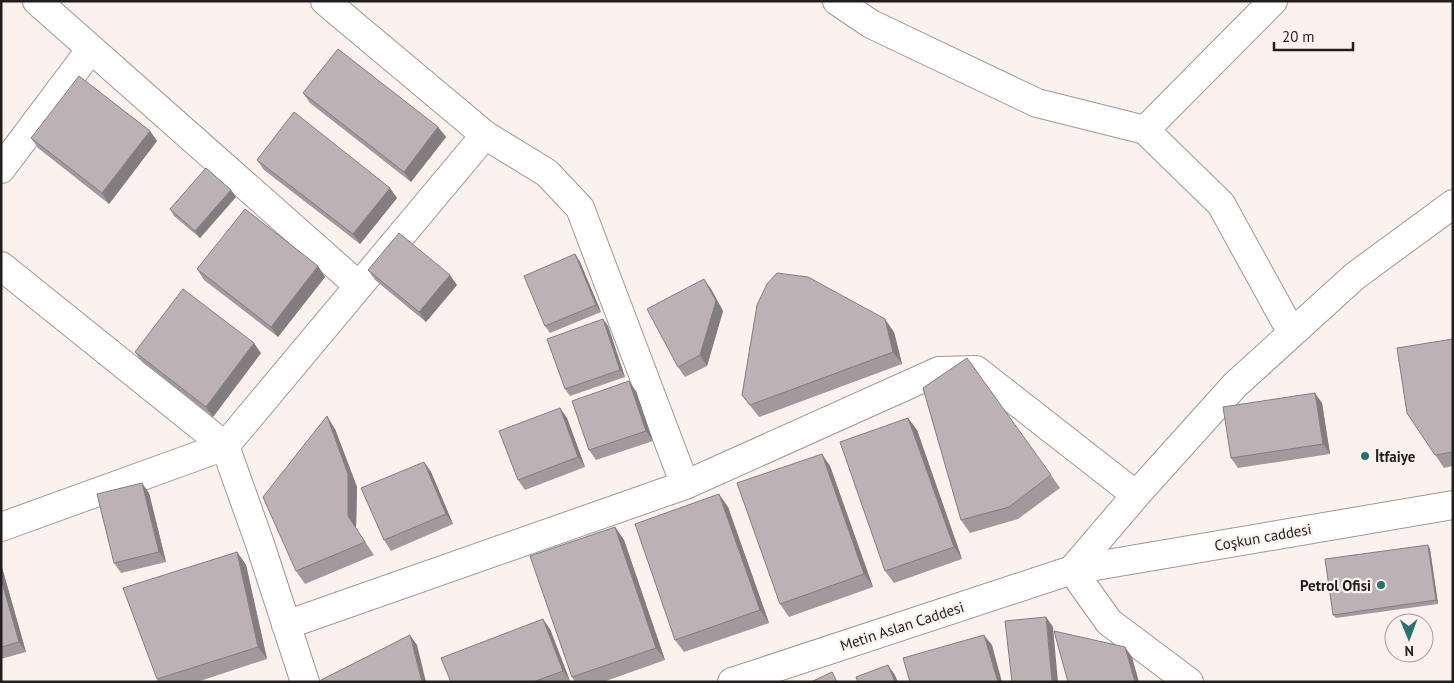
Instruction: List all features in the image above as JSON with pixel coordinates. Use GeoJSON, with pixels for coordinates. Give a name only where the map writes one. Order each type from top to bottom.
{"type":"FeatureCollection","features":[{"type":"Feature","properties":{"kind":"street"},"geometry":{"type":"LineString","coordinates":[[38,1],[359,286]]}},
{"type":"Feature","properties":{"kind":"street"},"geometry":{"type":"LineString","coordinates":[[325,1],[485,135],[547,173],[580,208],[685,485]]}},
{"type":"Feature","properties":{"kind":"street"},"geometry":{"type":"LineString","coordinates":[[837,1],[871,24],[1037,104],[1145,130],[1222,204],[1292,333]]}},
{"type":"Feature","properties":{"kind":"street"},"geometry":{"type":"LineString","coordinates":[[1145,130],[1273,1]]}},
{"type":"Feature","properties":{"kind":"street"},"geometry":{"type":"LineString","coordinates":[[1,169],[91,49]]}},
{"type":"Feature","properties":{"kind":"street"},"geometry":{"type":"LineString","coordinates":[[1,527],[225,446],[485,135]]}},
{"type":"Feature","properties":{"kind":"street"},"geometry":{"type":"LineString","coordinates":[[1189,682],[1110,622],[1072,570],[1136,495],[1235,385],[1356,276],[1453,204]]}},
{"type":"Feature","properties":{"kind":"street"},"geometry":{"type":"LineString","coordinates":[[1,266],[225,446],[305,682]]}},
{"type":"Feature","properties":{"kind":"street"},"geometry":{"type":"LineString","coordinates":[[286,625],[685,485],[939,371],[976,370],[1136,495]]}},
{"type":"Feature","properties":{"kind":"street","name":"Coşkun caddesi"},"geometry":{"type":"LineString","coordinates":[[1072,570],[1453,504]]}},
{"type":"Feature","properties":{"kind":"street","name":"Metin Aslan Caddesi"},"geometry":{"type":"LineString","coordinates":[[732,682],[1072,570]]}},
{"type":"Feature","properties":{"kind":"building"},"geometry":{"type":"Polygon","coordinates":[[[338,49],[438,127],[404,172],[303,93],[338,49]]]}},
{"type":"Feature","properties":{"kind":"building"},"geometry":{"type":"Polygon","coordinates":[[[79,76],[150,131],[102,193],[31,138],[79,76]]]}},
{"type":"Feature","properties":{"kind":"building"},"geometry":{"type":"Polygon","coordinates":[[[294,112],[390,188],[353,234],[257,160],[294,112]]]}},
{"type":"Feature","properties":{"kind":"building"},"geometry":{"type":"Polygon","coordinates":[[[206,168],[231,190],[195,231],[170,209],[206,168]]]}},
{"type":"Feature","properties":{"kind":"building"},"geometry":{"type":"Polygon","coordinates":[[[245,209],[318,266],[271,327],[197,269],[245,209]]]}},
{"type":"Feature","properties":{"kind":"building"},"geometry":{"type":"Polygon","coordinates":[[[399,233],[450,275],[419,312],[368,270],[399,233]]]}},
{"type":"Feature","properties":{"kind":"building"},"geometry":{"type":"Polygon","coordinates":[[[575,254],[596,305],[545,326],[524,276],[575,254]]]}},
{"type":"Feature","properties":{"kind":"building"},"geometry":{"type":"Polygon","coordinates":[[[777,273],[808,277],[885,319],[893,352],[750,405],[742,395],[757,305],[767,284],[777,273]]]}},
{"type":"Feature","properties":{"kind":"building"},"geometry":{"type":"Polygon","coordinates":[[[704,279],[716,301],[700,355],[678,367],[647,309],[704,279]]]}},
{"type":"Feature","properties":{"kind":"building"},"geometry":{"type":"Polygon","coordinates":[[[183,289],[254,343],[206,407],[135,352],[183,289]]]}},
{"type":"Feature","properties":{"kind":"building"},"geometry":{"type":"Polygon","coordinates":[[[603,319],[620,370],[565,389],[547,339],[603,319]]]}},
{"type":"Feature","properties":{"kind":"building"},"geometry":{"type":"Polygon","coordinates":[[[1453,339],[1453,452],[1435,455],[1407,413],[1397,348],[1453,339]]]}},
{"type":"Feature","properties":{"kind":"building"},"geometry":{"type":"Polygon","coordinates":[[[967,358],[1051,475],[1009,507],[961,520],[923,388],[967,358]]]}},
{"type":"Feature","properties":{"kind":"building"},"geometry":{"type":"Polygon","coordinates":[[[629,381],[646,431],[589,450],[572,401],[629,381]]]}},
{"type":"Feature","properties":{"kind":"building"},"geometry":{"type":"Polygon","coordinates":[[[1315,393],[1323,444],[1231,458],[1223,407],[1315,393]]]}},
{"type":"Feature","properties":{"kind":"building"},"geometry":{"type":"Polygon","coordinates":[[[560,408],[578,457],[518,480],[499,431],[560,408]]]}},
{"type":"Feature","properties":{"kind":"building"},"geometry":{"type":"Polygon","coordinates":[[[327,416],[348,474],[348,516],[365,542],[296,571],[263,497],[327,416]]]}},
{"type":"Feature","properties":{"kind":"building"},"geometry":{"type":"Polygon","coordinates":[[[908,418],[954,547],[885,571],[840,442],[908,418]]]}},
{"type":"Feature","properties":{"kind":"building"},"geometry":{"type":"Polygon","coordinates":[[[822,454],[864,574],[780,604],[737,483],[822,454]]]}},
{"type":"Feature","properties":{"kind":"building"},"geometry":{"type":"Polygon","coordinates":[[[424,462],[446,514],[384,540],[361,488],[424,462]]]}},
{"type":"Feature","properties":{"kind":"building"},"geometry":{"type":"Polygon","coordinates":[[[142,483],[159,552],[114,563],[97,494],[142,483]]]}},
{"type":"Feature","properties":{"kind":"building"},"geometry":{"type":"Polygon","coordinates":[[[719,494],[760,610],[675,640],[635,524],[719,494]]]}},
{"type":"Feature","properties":{"kind":"building"},"geometry":{"type":"Polygon","coordinates":[[[615,527],[656,648],[572,677],[530,556],[615,527]]]}},
{"type":"Feature","properties":{"kind":"building"},"geometry":{"type":"Polygon","coordinates":[[[1428,545],[1436,600],[1333,615],[1325,559],[1428,545]]]}},
{"type":"Feature","properties":{"kind":"building"},"geometry":{"type":"Polygon","coordinates":[[[237,552],[258,647],[157,679],[123,588],[237,552]]]}},
{"type":"Feature","properties":{"kind":"building"},"geometry":{"type":"Polygon","coordinates":[[[1,579],[19,642],[1,647],[1,579]]]}},
{"type":"Feature","properties":{"kind":"building"},"geometry":{"type":"Polygon","coordinates":[[[1046,617],[1052,682],[1012,682],[1005,621],[1046,617]]]}},
{"type":"Feature","properties":{"kind":"building"},"geometry":{"type":"Polygon","coordinates":[[[543,619],[563,671],[533,682],[451,682],[441,658],[543,619]]]}},
{"type":"Feature","properties":{"kind":"building"},"geometry":{"type":"Polygon","coordinates":[[[1054,631],[1125,647],[1135,682],[1068,682],[1054,631]]]}},
{"type":"Feature","properties":{"kind":"building"},"geometry":{"type":"Polygon","coordinates":[[[410,635],[422,682],[322,682],[321,680],[410,635]]]}},
{"type":"Feature","properties":{"kind":"building"},"geometry":{"type":"Polygon","coordinates":[[[984,635],[998,682],[910,682],[903,658],[984,635]]]}},
{"type":"Feature","properties":{"kind":"building"},"geometry":{"type":"Polygon","coordinates":[[[888,665],[895,682],[858,682],[856,677],[888,665]]]}},
{"type":"Feature","properties":{"kind":"building"},"geometry":{"type":"Polygon","coordinates":[[[832,672],[837,682],[811,682],[832,672]]]}},
{"type":"Feature","properties":{"kind":"place","name":"İtfaiye"},"geometry":{"type":"Point","coordinates":[1365,456]}},
{"type":"Feature","properties":{"kind":"place","name":"Petrol Ofisi"},"geometry":{"type":"Point","coordinates":[1381,585]}}]}
